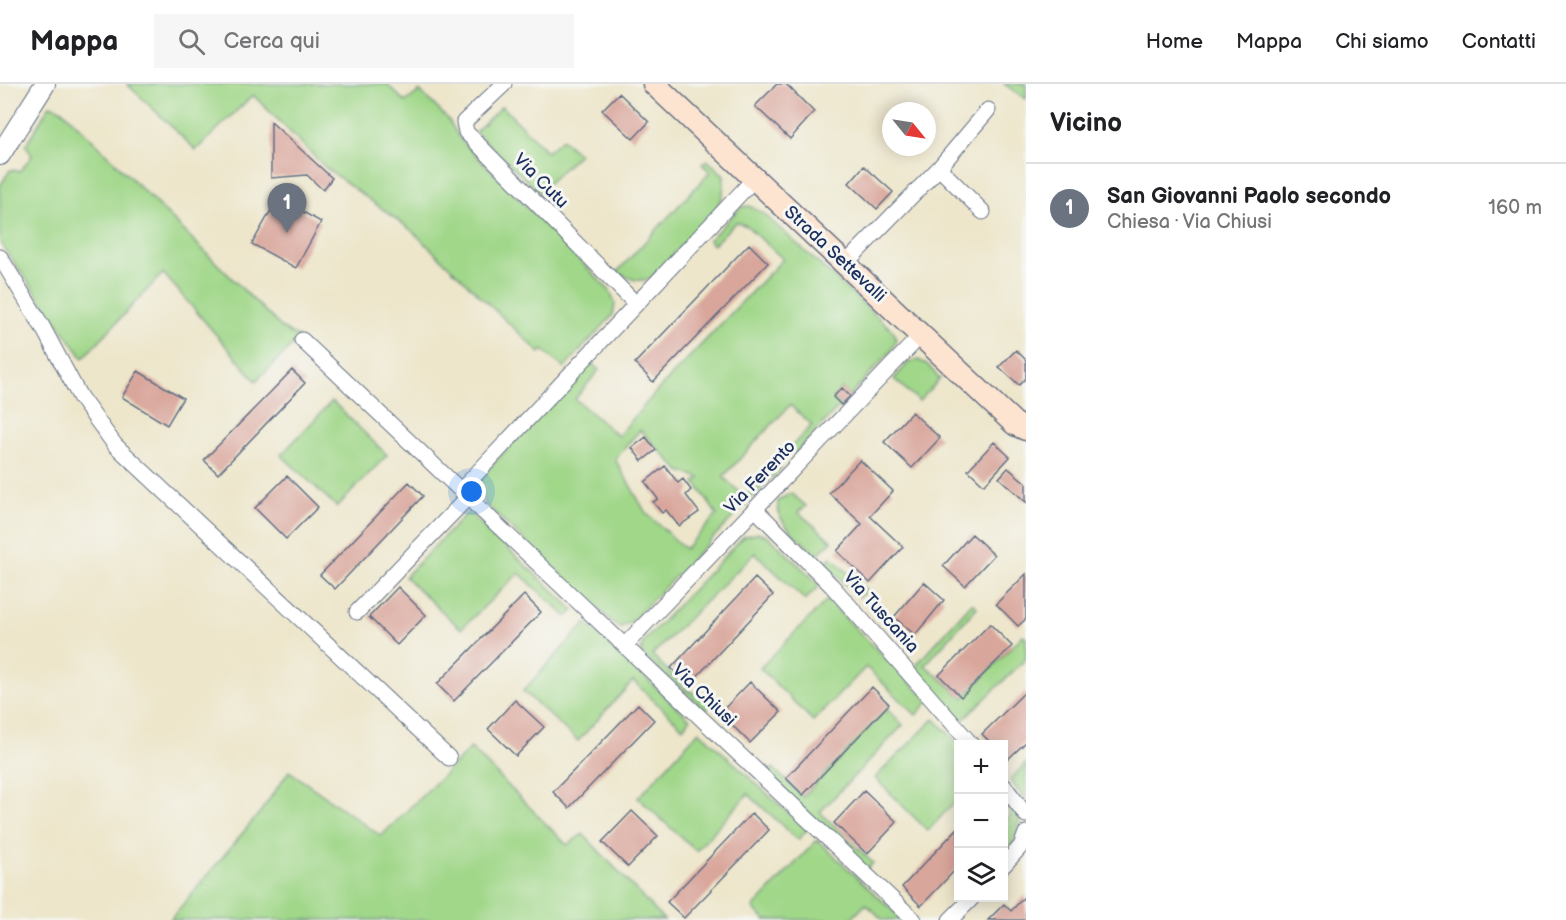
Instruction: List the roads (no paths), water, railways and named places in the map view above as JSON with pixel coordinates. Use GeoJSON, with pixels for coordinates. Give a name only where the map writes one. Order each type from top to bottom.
{"type":"FeatureCollection","features":[{"type":"Feature","properties":{"kind":"main road","name":"Strada Settevalli"},"geometry":{"type":"LineString","coordinates":[[654,84],[1022,431]]}},
{"type":"Feature","properties":{"kind":"street"},"geometry":{"type":"LineString","coordinates":[[15,129],[29,84]]}},
{"type":"Feature","properties":{"kind":"street"},"geometry":{"type":"LineString","coordinates":[[0,155],[45,84]]}},
{"type":"Feature","properties":{"kind":"street","name":"Via Cutu"},"geometry":{"type":"LineString","coordinates":[[504,84],[464,122],[466,132],[635,303]]}},
{"type":"Feature","properties":{"kind":"street"},"geometry":{"type":"LineString","coordinates":[[844,264],[939,168],[988,110]]}},
{"type":"Feature","properties":{"kind":"street"},"geometry":{"type":"LineString","coordinates":[[939,168],[983,212]]}},
{"type":"Feature","properties":{"kind":"street"},"geometry":{"type":"LineString","coordinates":[[357,612],[635,303],[754,179]]}},
{"type":"Feature","properties":{"kind":"street"},"geometry":{"type":"LineString","coordinates":[[0,257],[42,326],[80,397],[115,445],[449,758]]}},
{"type":"Feature","properties":{"kind":"street","name":"Via Ferento"},"geometry":{"type":"LineString","coordinates":[[625,645],[921,335]]}},
{"type":"Feature","properties":{"kind":"street","name":"Via Chiusi"},"geometry":{"type":"LineString","coordinates":[[302,340],[914,920]]}},
{"type":"Feature","properties":{"kind":"street","name":"Via Tuscania"},"geometry":{"type":"LineString","coordinates":[[756,510],[832,586],[967,740]]}},
{"type":"Feature","properties":{"kind":"street"},"geometry":{"type":"LineString","coordinates":[[1008,791],[1026,815]]}},
{"type":"Feature","properties":{"kind":"street"},"geometry":{"type":"LineString","coordinates":[[1008,861],[1021,846],[1026,833]]}},
{"type":"Feature","properties":{"kind":"street"},"geometry":{"type":"LineString","coordinates":[[950,920],[967,902]]}},
{"type":"Feature","properties":{"kind":"place","name":"San Giovanni Paolo secondo"},"geometry":{"type":"Point","coordinates":[287,233]}}]}
